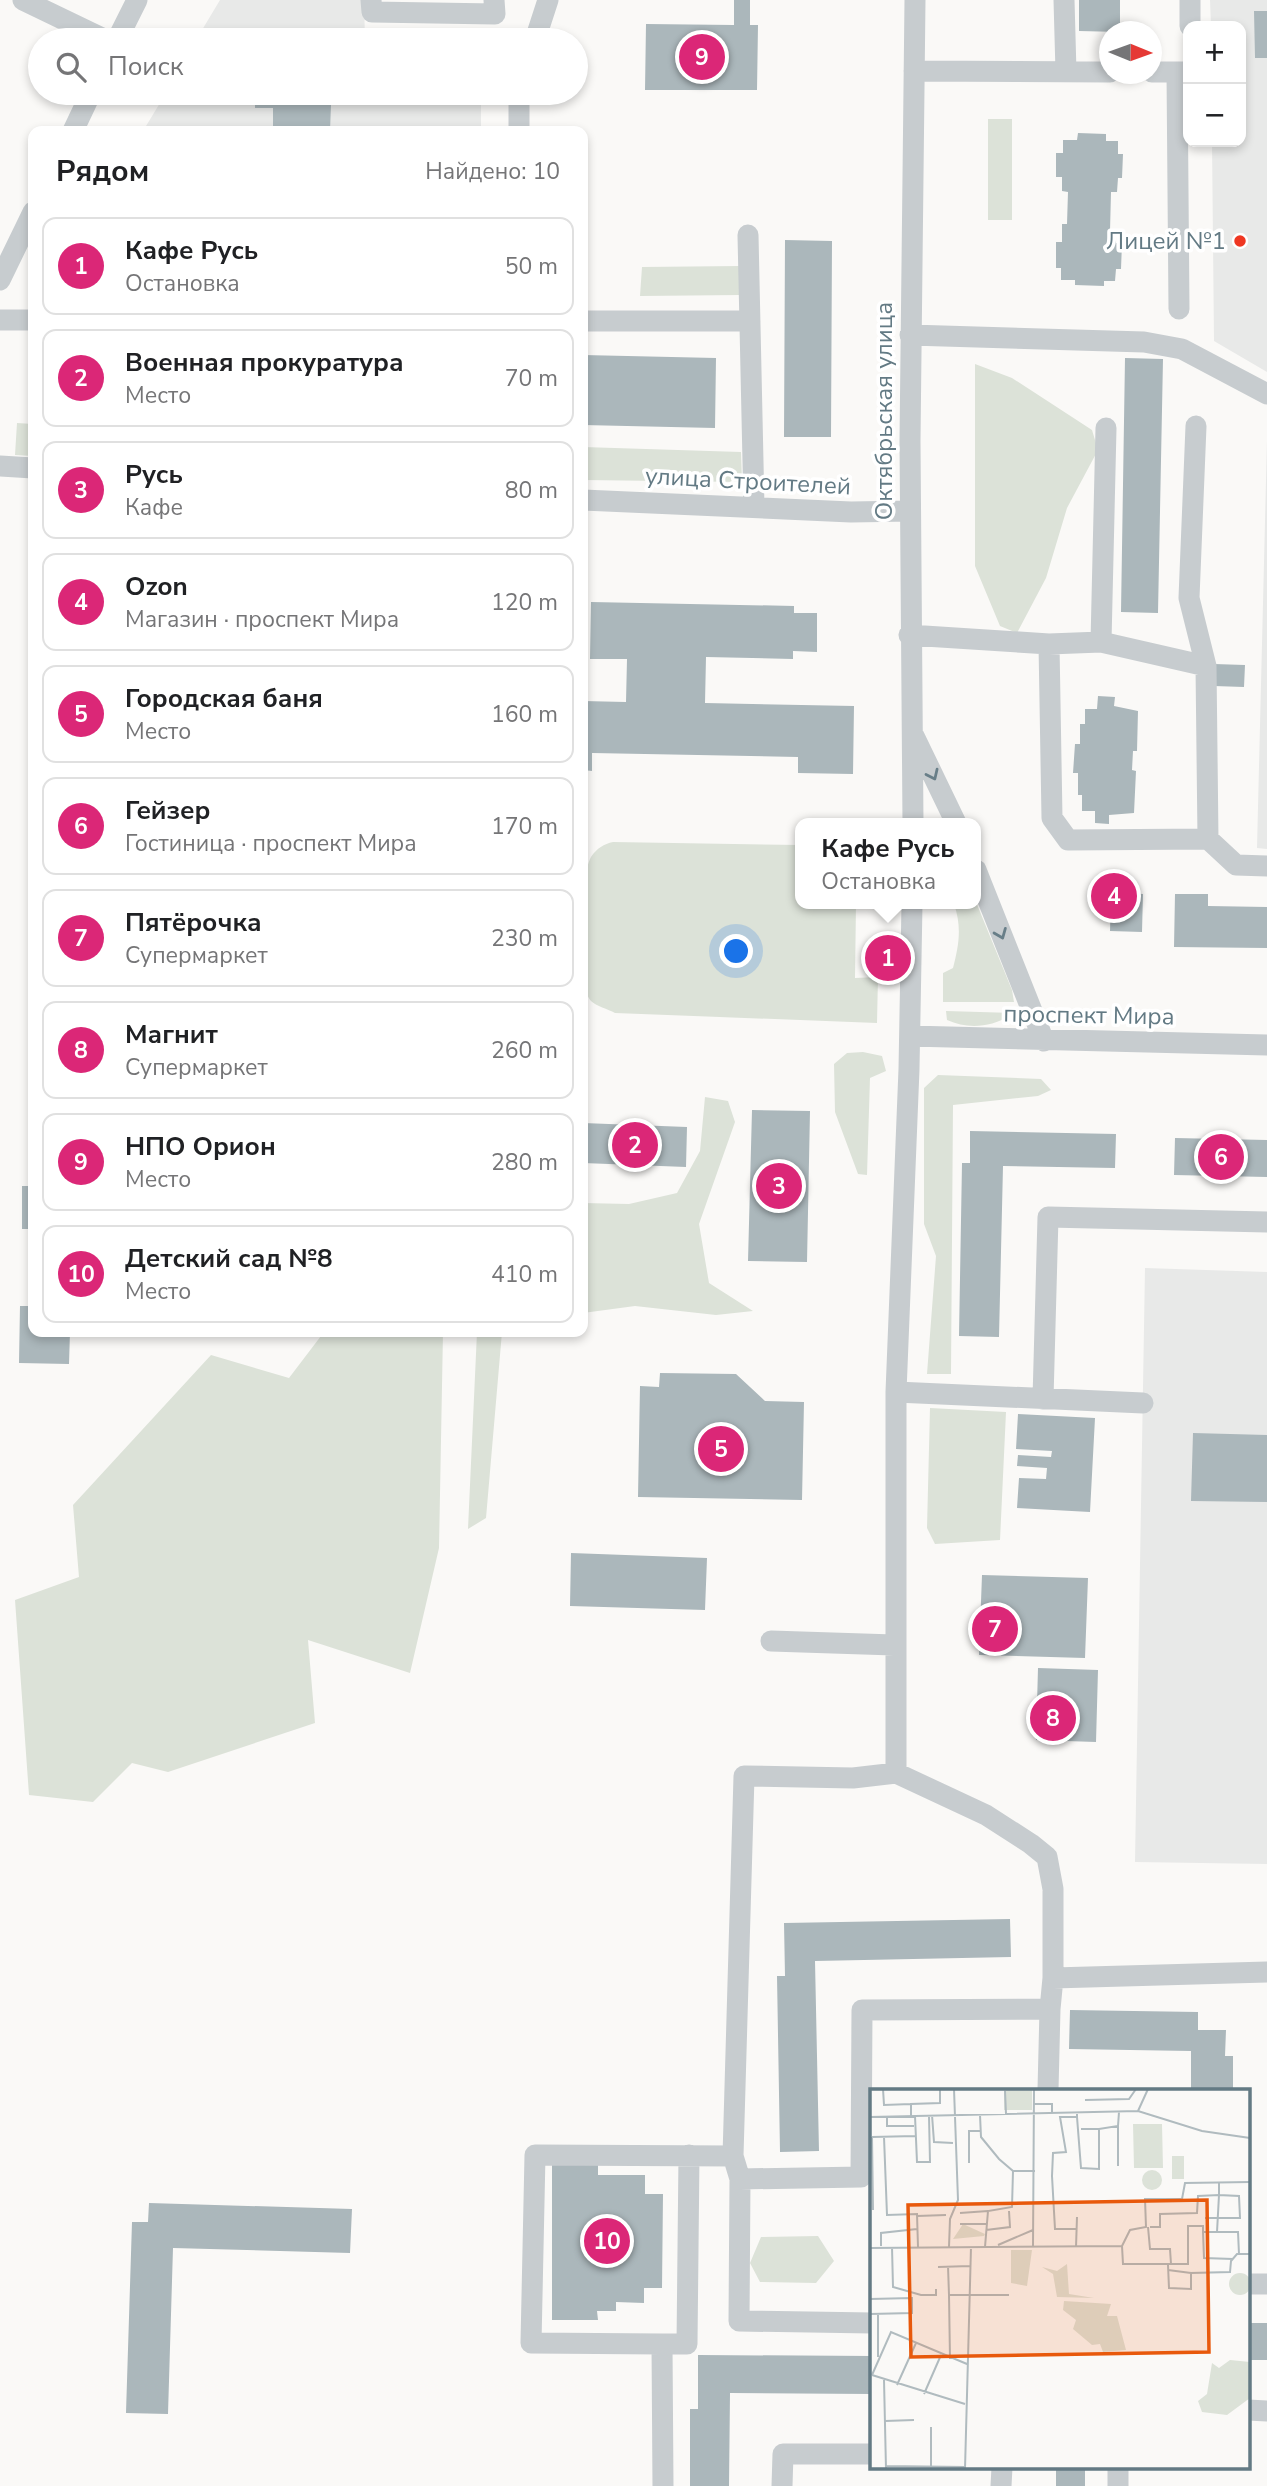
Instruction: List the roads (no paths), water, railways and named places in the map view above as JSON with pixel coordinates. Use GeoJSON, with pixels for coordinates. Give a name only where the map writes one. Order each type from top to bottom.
{"type":"FeatureCollection","features":[{"type":"Feature","properties":{"kind":"street"},"geometry":{"type":"LineString","coordinates":[[23,0],[81,28]]}},
{"type":"Feature","properties":{"kind":"street"},"geometry":{"type":"LineString","coordinates":[[123,28],[137,0]]}},
{"type":"Feature","properties":{"kind":"street"},"geometry":{"type":"LineString","coordinates":[[372,0],[372,12],[495,14],[494,0]]}},
{"type":"Feature","properties":{"kind":"street"},"geometry":{"type":"LineString","coordinates":[[539,28],[548,0]]}},
{"type":"Feature","properties":{"kind":"street","name":"Октябрьская улица"},"geometry":{"type":"LineString","coordinates":[[913,818],[909,635],[915,0]]}},
{"type":"Feature","properties":{"kind":"street"},"geometry":{"type":"LineString","coordinates":[[1064,0],[1066,72]]}},
{"type":"Feature","properties":{"kind":"street"},"geometry":{"type":"LineString","coordinates":[[1189,0],[1190,21]]}},
{"type":"Feature","properties":{"kind":"street"},"geometry":{"type":"LineString","coordinates":[[915,71],[1099,72]]}},
{"type":"Feature","properties":{"kind":"street"},"geometry":{"type":"LineString","coordinates":[[1162,72],[1183,72],[1180,309]]}},
{"type":"Feature","properties":{"kind":"street"},"geometry":{"type":"LineString","coordinates":[[75,126],[85,105]]}},
{"type":"Feature","properties":{"kind":"street"},"geometry":{"type":"LineString","coordinates":[[519,105],[519,126]]}},
{"type":"Feature","properties":{"kind":"street"},"geometry":{"type":"LineString","coordinates":[[0,280],[7,246],[28,219]]}},
{"type":"Feature","properties":{"kind":"street"},"geometry":{"type":"LineString","coordinates":[[748,235],[754,507]]}},
{"type":"Feature","properties":{"kind":"street"},"geometry":{"type":"LineString","coordinates":[[0,320],[28,320]]}},
{"type":"Feature","properties":{"kind":"street"},"geometry":{"type":"LineString","coordinates":[[588,321],[750,321]]}},
{"type":"Feature","properties":{"kind":"street"},"geometry":{"type":"LineString","coordinates":[[910,335],[1144,342],[1182,349],[1267,394]]}},
{"type":"Feature","properties":{"kind":"street"},"geometry":{"type":"LineString","coordinates":[[1196,426],[1189,598],[1206,666],[1208,839]]}},
{"type":"Feature","properties":{"kind":"street"},"geometry":{"type":"LineString","coordinates":[[1101,642],[1106,428]]}},
{"type":"Feature","properties":{"kind":"street"},"geometry":{"type":"LineString","coordinates":[[0,466],[28,468]]}},
{"type":"Feature","properties":{"kind":"street","name":"улица Строителей"},"geometry":{"type":"LineString","coordinates":[[588,500],[852,512],[910,511]]}},
{"type":"Feature","properties":{"kind":"street"},"geometry":{"type":"LineString","coordinates":[[909,635],[1049,644],[1101,642],[1206,666]]}},
{"type":"Feature","properties":{"kind":"street"},"geometry":{"type":"LineString","coordinates":[[1049,644],[1052,818],[1068,840],[1208,839],[1236,865],[1267,866]]}},
{"type":"Feature","properties":{"kind":"street"},"geometry":{"type":"LineString","coordinates":[[910,727],[954,818]]}},
{"type":"Feature","properties":{"kind":"street"},"geometry":{"type":"LineString","coordinates":[[981,885],[1044,1041]]}},
{"type":"Feature","properties":{"kind":"street"},"geometry":{"type":"LineString","coordinates":[[896,1773],[896,1392],[910,1036],[912,909]]}},
{"type":"Feature","properties":{"kind":"street","name":"проспект Мира"},"geometry":{"type":"LineString","coordinates":[[910,1036],[1267,1045]]}},
{"type":"Feature","properties":{"kind":"street"},"geometry":{"type":"LineString","coordinates":[[1043,1399],[1048,1217],[1267,1222]]}},
{"type":"Feature","properties":{"kind":"street"},"geometry":{"type":"LineString","coordinates":[[896,1392],[1143,1403]]}},
{"type":"Feature","properties":{"kind":"street"},"geometry":{"type":"LineString","coordinates":[[771,1642],[894,1645]]}},
{"type":"Feature","properties":{"kind":"street"},"geometry":{"type":"LineString","coordinates":[[870,2323],[739,2321],[740,2179],[733,2156],[744,1776],[853,1778],[896,1773],[985,1815],[1047,1857],[1053,1889],[1053,1978],[1048,2089]]}},
{"type":"Feature","properties":{"kind":"street"},"geometry":{"type":"LineString","coordinates":[[1053,1978],[1267,1972]]}},
{"type":"Feature","properties":{"kind":"street"},"geometry":{"type":"LineString","coordinates":[[740,2179],[861,2177],[862,2010],[1050,2009]]}},
{"type":"Feature","properties":{"kind":"street"},"geometry":{"type":"LineString","coordinates":[[689,2155],[687,2344],[531,2343],[535,2155],[689,2155],[733,2156]]}},
{"type":"Feature","properties":{"kind":"street"},"geometry":{"type":"LineString","coordinates":[[662,2344],[663,2486]]}},
{"type":"Feature","properties":{"kind":"street"},"geometry":{"type":"LineString","coordinates":[[782,2486],[783,2454],[870,2454]]}},
{"type":"Feature","properties":{"kind":"street"},"geometry":{"type":"LineString","coordinates":[[1001,2486],[1002,2468]]}},
{"type":"Feature","properties":{"kind":"street"},"geometry":{"type":"LineString","coordinates":[[1118,2468],[1118,2486]]}},
{"type":"Feature","properties":{"kind":"place","name":"НПО Орион"},"geometry":{"type":"Point","coordinates":[702,57]}},
{"type":"Feature","properties":{"kind":"place","name":"Лицей №1"},"geometry":{"type":"Point","coordinates":[1240,241]}},
{"type":"Feature","properties":{"kind":"place","name":"Ozon"},"geometry":{"type":"Point","coordinates":[1114,896]}},
{"type":"Feature","properties":{"kind":"place","name":"Кафе Русь"},"geometry":{"type":"Point","coordinates":[888,958]}},
{"type":"Feature","properties":{"kind":"place","name":"Военная прокуратура"},"geometry":{"type":"Point","coordinates":[635,1145]}},
{"type":"Feature","properties":{"kind":"place","name":"Гейзер"},"geometry":{"type":"Point","coordinates":[1221,1157]}},
{"type":"Feature","properties":{"kind":"place","name":"Русь"},"geometry":{"type":"Point","coordinates":[779,1186]}},
{"type":"Feature","properties":{"kind":"place","name":"Городская баня"},"geometry":{"type":"Point","coordinates":[721,1449]}},
{"type":"Feature","properties":{"kind":"place","name":"Пятёрочка"},"geometry":{"type":"Point","coordinates":[995,1629]}},
{"type":"Feature","properties":{"kind":"place","name":"Магнит"},"geometry":{"type":"Point","coordinates":[1053,1718]}},
{"type":"Feature","properties":{"kind":"place","name":"Детский сад №8"},"geometry":{"type":"Point","coordinates":[607,2241]}}]}
